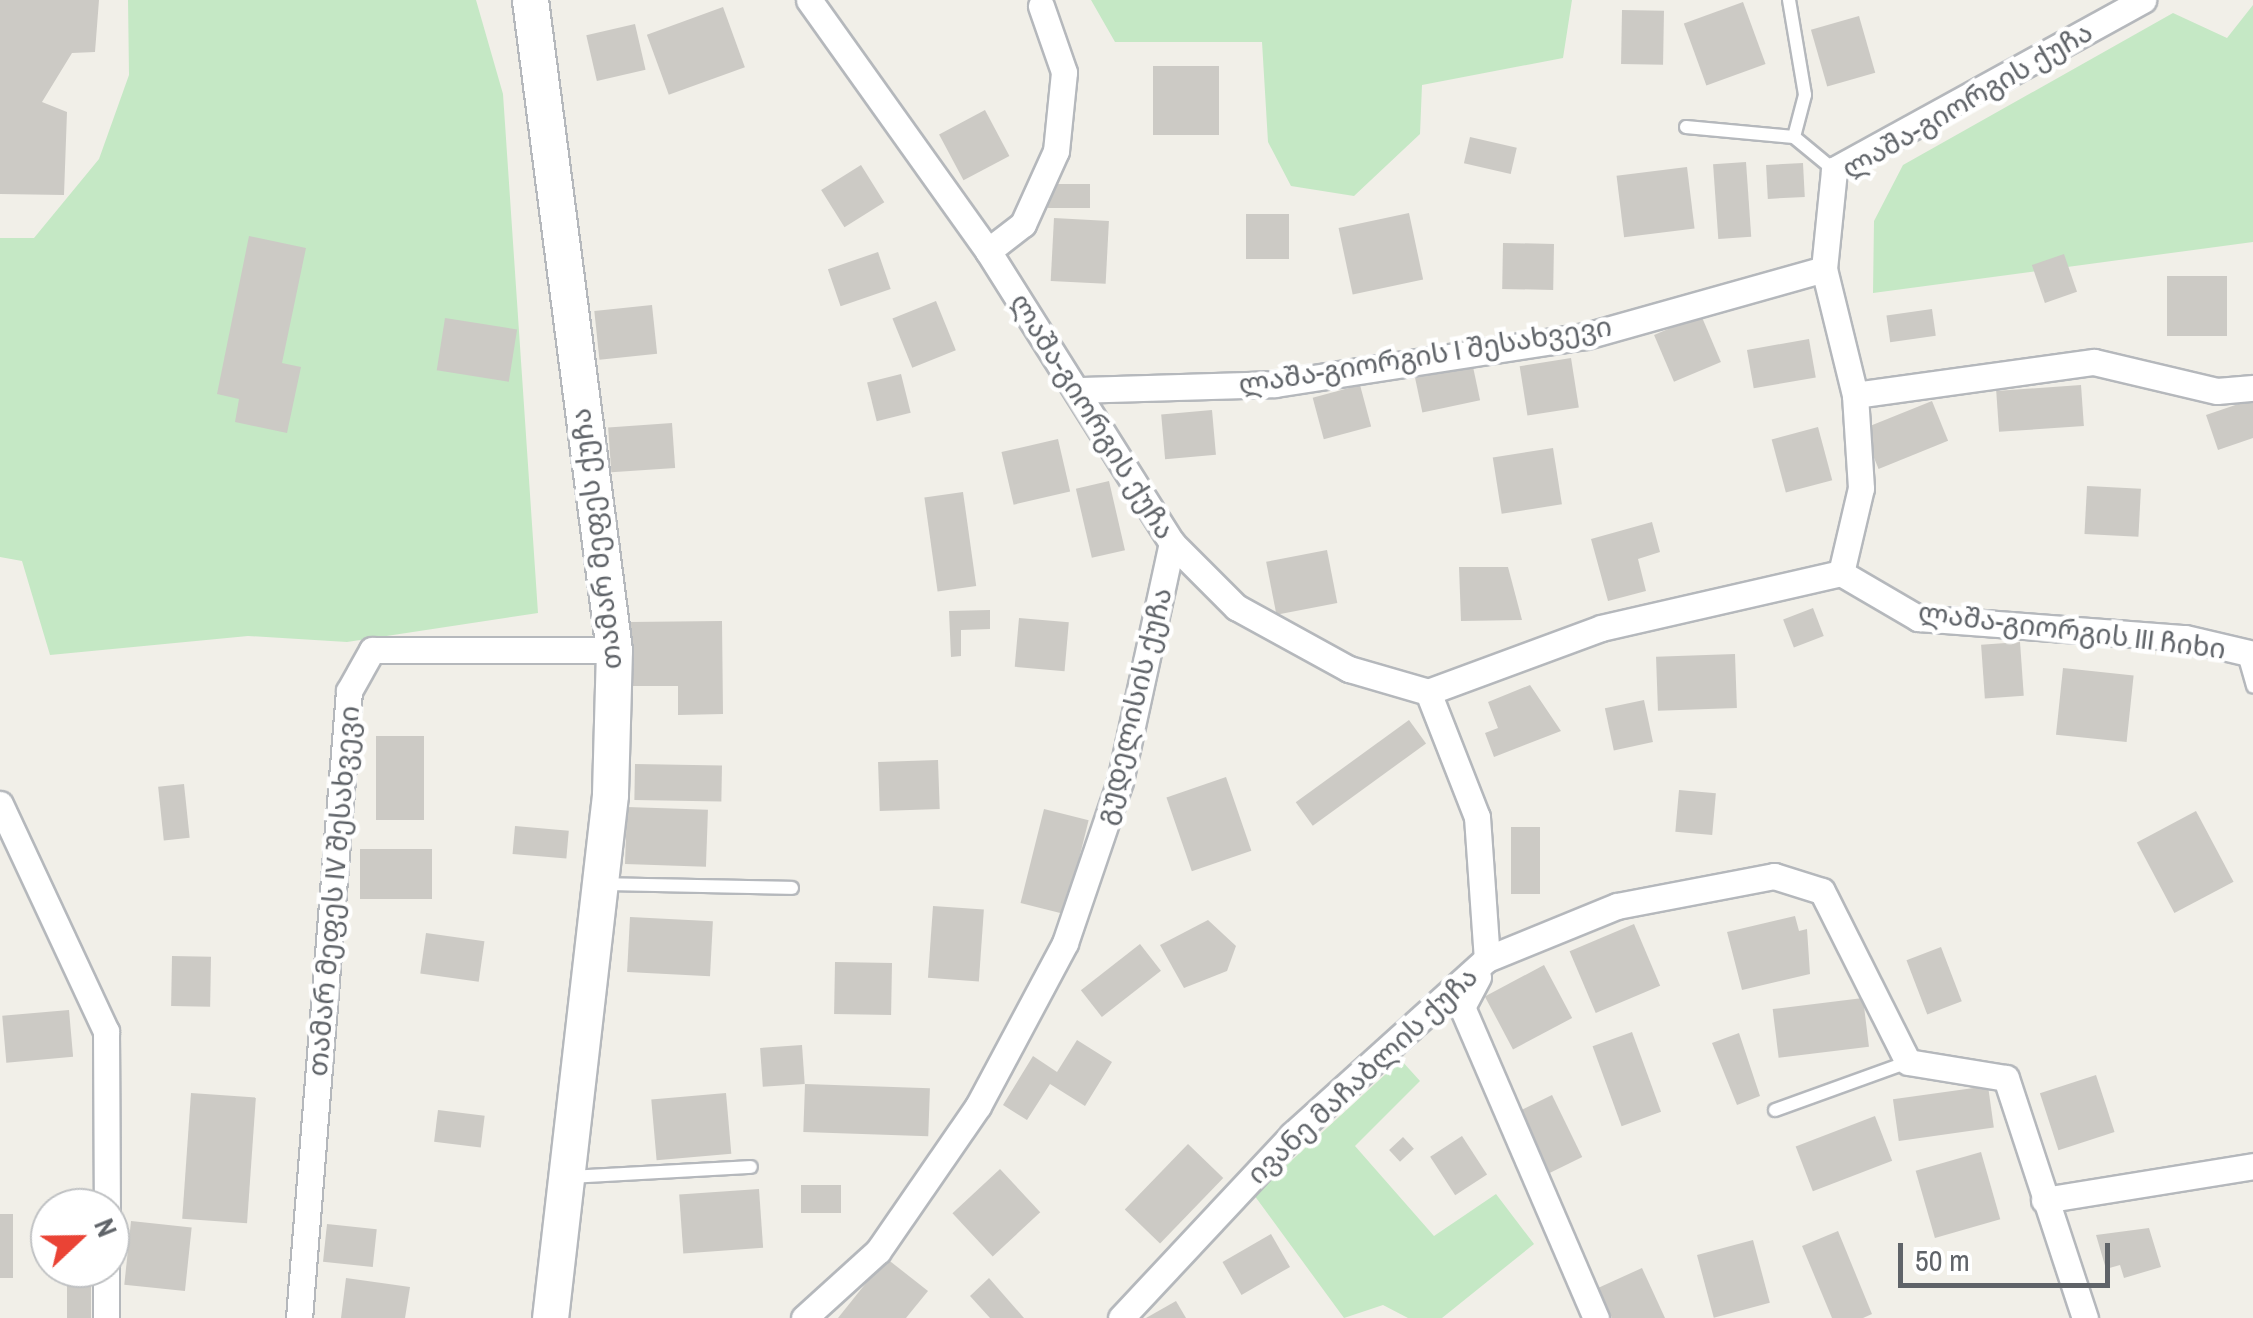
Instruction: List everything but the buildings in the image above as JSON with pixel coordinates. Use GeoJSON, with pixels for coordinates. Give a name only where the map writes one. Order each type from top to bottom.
{"type":"FeatureCollection","features":[{"type":"Feature","properties":{"kind":"street","name":"თამარ მეფეს ქუჩა"},"geometry":{"type":"LineString","coordinates":[[530,0],[614,650],[599,884],[550,1318]]}},
{"type":"Feature","properties":{"kind":"street","name":"ლაშა-გიორგის ქუჩა"},"geometry":{"type":"LineString","coordinates":[[809,0],[988,251],[1172,543],[1236,607],[1349,669],[1428,692]]}},
{"type":"Feature","properties":{"kind":"street","name":"ლაშა-გიორგის ქუჩა"},"geometry":{"type":"LineString","coordinates":[[1841,573],[1861,488],[1855,395],[1824,269],[1834,170],[2144,0]]}},
{"type":"Feature","properties":{"kind":"street"},"geometry":{"type":"LineString","coordinates":[[988,251],[1023,224],[1056,151],[1064,72],[1041,6]]}},
{"type":"Feature","properties":{"kind":"street","name":"ლაშა-გიორგის I შესახვევი"},"geometry":{"type":"LineString","coordinates":[[1078,390],[1275,384],[1586,336],[1824,269]]}},
{"type":"Feature","properties":{"kind":"street"},"geometry":{"type":"LineString","coordinates":[[1855,395],[2094,362],[2217,391],[2253,388]]}},
{"type":"Feature","properties":{"kind":"street","name":"გუდელისის ქუჩა"},"geometry":{"type":"LineString","coordinates":[[804,1318],[878,1251],[978,1106],[1066,944],[1120,781],[1172,543]]}},
{"type":"Feature","properties":{"kind":"street"},"geometry":{"type":"LineString","coordinates":[[1596,1318],[1462,1007],[1488,959],[1477,817],[1428,692],[1601,628],[1841,573]]}},
{"type":"Feature","properties":{"kind":"street","name":"ლაშა-გიორგის III ჩიხი"},"geometry":{"type":"LineString","coordinates":[[1841,573],[1918,618],[2185,638],[2248,653]]}},
{"type":"Feature","properties":{"kind":"street","name":"თამარ მეფეს IV შესახვევი"},"geometry":{"type":"LineString","coordinates":[[299,1318],[348,691],[372,650],[614,650]]}},
{"type":"Feature","properties":{"kind":"street"},"geometry":{"type":"LineString","coordinates":[[0,804],[106,1031],[107,1188]]}},
{"type":"Feature","properties":{"kind":"street","name":"ივანე მაჩაბლის ქუჩა"},"geometry":{"type":"LineString","coordinates":[[1121,1318],[1292,1136],[1488,959],[1617,906],[1774,876],[1822,892],[1908,1062]]}},
{"type":"Feature","properties":{"kind":"street"},"geometry":{"type":"LineString","coordinates":[[1908,1062],[2006,1078],[2085,1318]]}},
{"type":"Feature","properties":{"kind":"street"},"geometry":{"type":"LineString","coordinates":[[2044,1200],[2253,1166]]}},
{"type":"Feature","properties":{"kind":"street"},"geometry":{"type":"LineString","coordinates":[[106,1288],[106,1318]]}},
{"type":"Feature","properties":{"kind":"lane"},"geometry":{"type":"LineString","coordinates":[[1789,0],[1805,95],[1794,137]]}},
{"type":"Feature","properties":{"kind":"lane"},"geometry":{"type":"LineString","coordinates":[[1686,126],[1794,137],[1834,170]]}},
{"type":"Feature","properties":{"kind":"lane"},"geometry":{"type":"LineString","coordinates":[[2248,653],[2253,687]]}},
{"type":"Feature","properties":{"kind":"lane"},"geometry":{"type":"LineString","coordinates":[[599,884],[792,888]]}},
{"type":"Feature","properties":{"kind":"lane"},"geometry":{"type":"LineString","coordinates":[[1774,1110],[1908,1062]]}},
{"type":"Feature","properties":{"kind":"lane"},"geometry":{"type":"LineString","coordinates":[[563,1177],[751,1166]]}},
{"type":"Feature","properties":{"kind":"green space"},"geometry":{"type":"Polygon","coordinates":[[[128,0],[476,0],[503,94],[538,613],[347,642],[248,636],[50,655],[22,561],[0,557],[0,238],[34,238],[99,159],[129,75],[128,0]]]}},
{"type":"Feature","properties":{"kind":"green space"},"geometry":{"type":"Polygon","coordinates":[[[1091,0],[1572,0],[1563,58],[1422,85],[1420,134],[1354,196],[1291,186],[1268,142],[1262,42],[1115,42],[1091,0]]]}},
{"type":"Feature","properties":{"kind":"green space"},"geometry":{"type":"Polygon","coordinates":[[[2253,5],[2253,242],[1873,293],[1874,221],[1903,165],[2173,13],[2227,38],[2253,5]]]}},
{"type":"Feature","properties":{"kind":"green space"},"geometry":{"type":"Polygon","coordinates":[[[1401,1060],[1420,1081],[1355,1146],[1434,1236],[1496,1194],[1534,1244],[1442,1318],[1408,1318],[1383,1305],[1344,1318],[1254,1195],[1401,1060]]]}}]}
